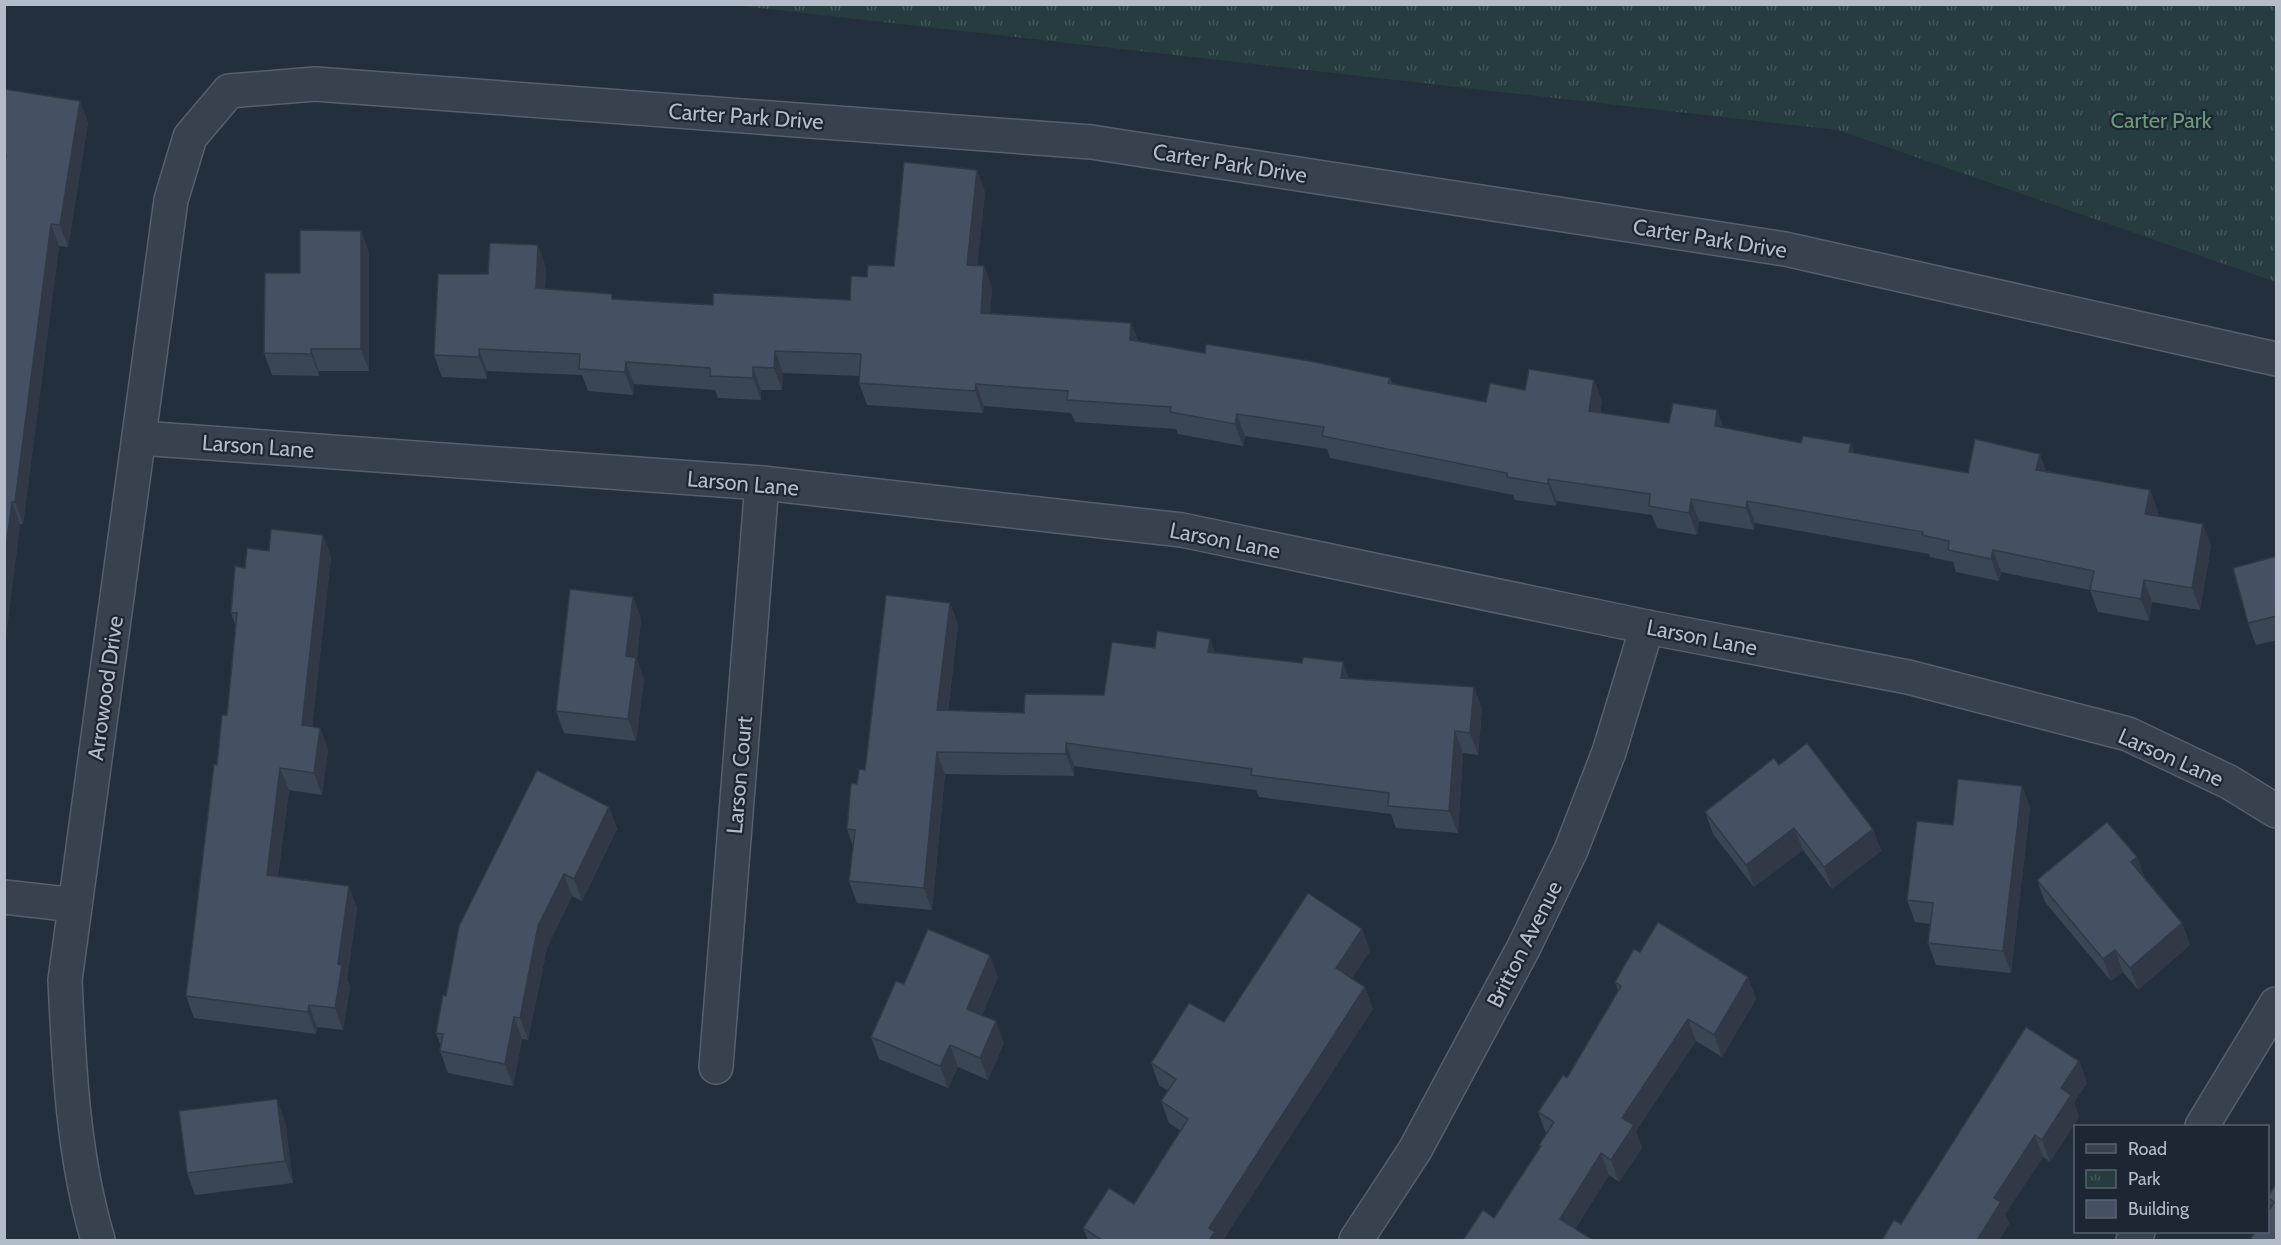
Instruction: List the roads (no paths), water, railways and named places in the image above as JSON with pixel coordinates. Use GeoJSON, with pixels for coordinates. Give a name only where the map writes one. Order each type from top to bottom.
{"type":"FeatureCollection","features":[{"type":"Feature","properties":{"kind":"street","name":"Carter Park Drive"},"geometry":{"type":"LineString","coordinates":[[190,137],[229,91],[315,84],[1091,142],[1785,249],[2277,359]]}},
{"type":"Feature","properties":{"kind":"street","name":"Arrowood Drive"},"geometry":{"type":"LineString","coordinates":[[98,1240],[84,1194],[70,1072],[65,980],[171,200],[190,137]]}},
{"type":"Feature","properties":{"kind":"street","name":"Larson Lane"},"geometry":{"type":"LineString","coordinates":[[140,438],[762,483],[1182,530],[1647,627],[1908,677],[2128,734],[2229,782],[2277,811]]}},
{"type":"Feature","properties":{"kind":"street","name":"Larson Court"},"geometry":{"type":"LineString","coordinates":[[716,1067],[762,483]]}},
{"type":"Feature","properties":{"kind":"street","name":"Britton Avenue"},"geometry":{"type":"LineString","coordinates":[[1356,1240],[1420,1140],[1524,947],[1571,850],[1609,752],[1647,627]]}},
{"type":"Feature","properties":{"kind":"street"},"geometry":{"type":"LineString","coordinates":[[4,897],[75,905]]}},
{"type":"Feature","properties":{"kind":"street"},"geometry":{"type":"LineString","coordinates":[[2203,1125],[2277,1004]]}},
{"type":"Feature","properties":{"kind":"park label","name":"Carter Park"},"geometry":{"type":"Point","coordinates":[2161,120]}}]}
